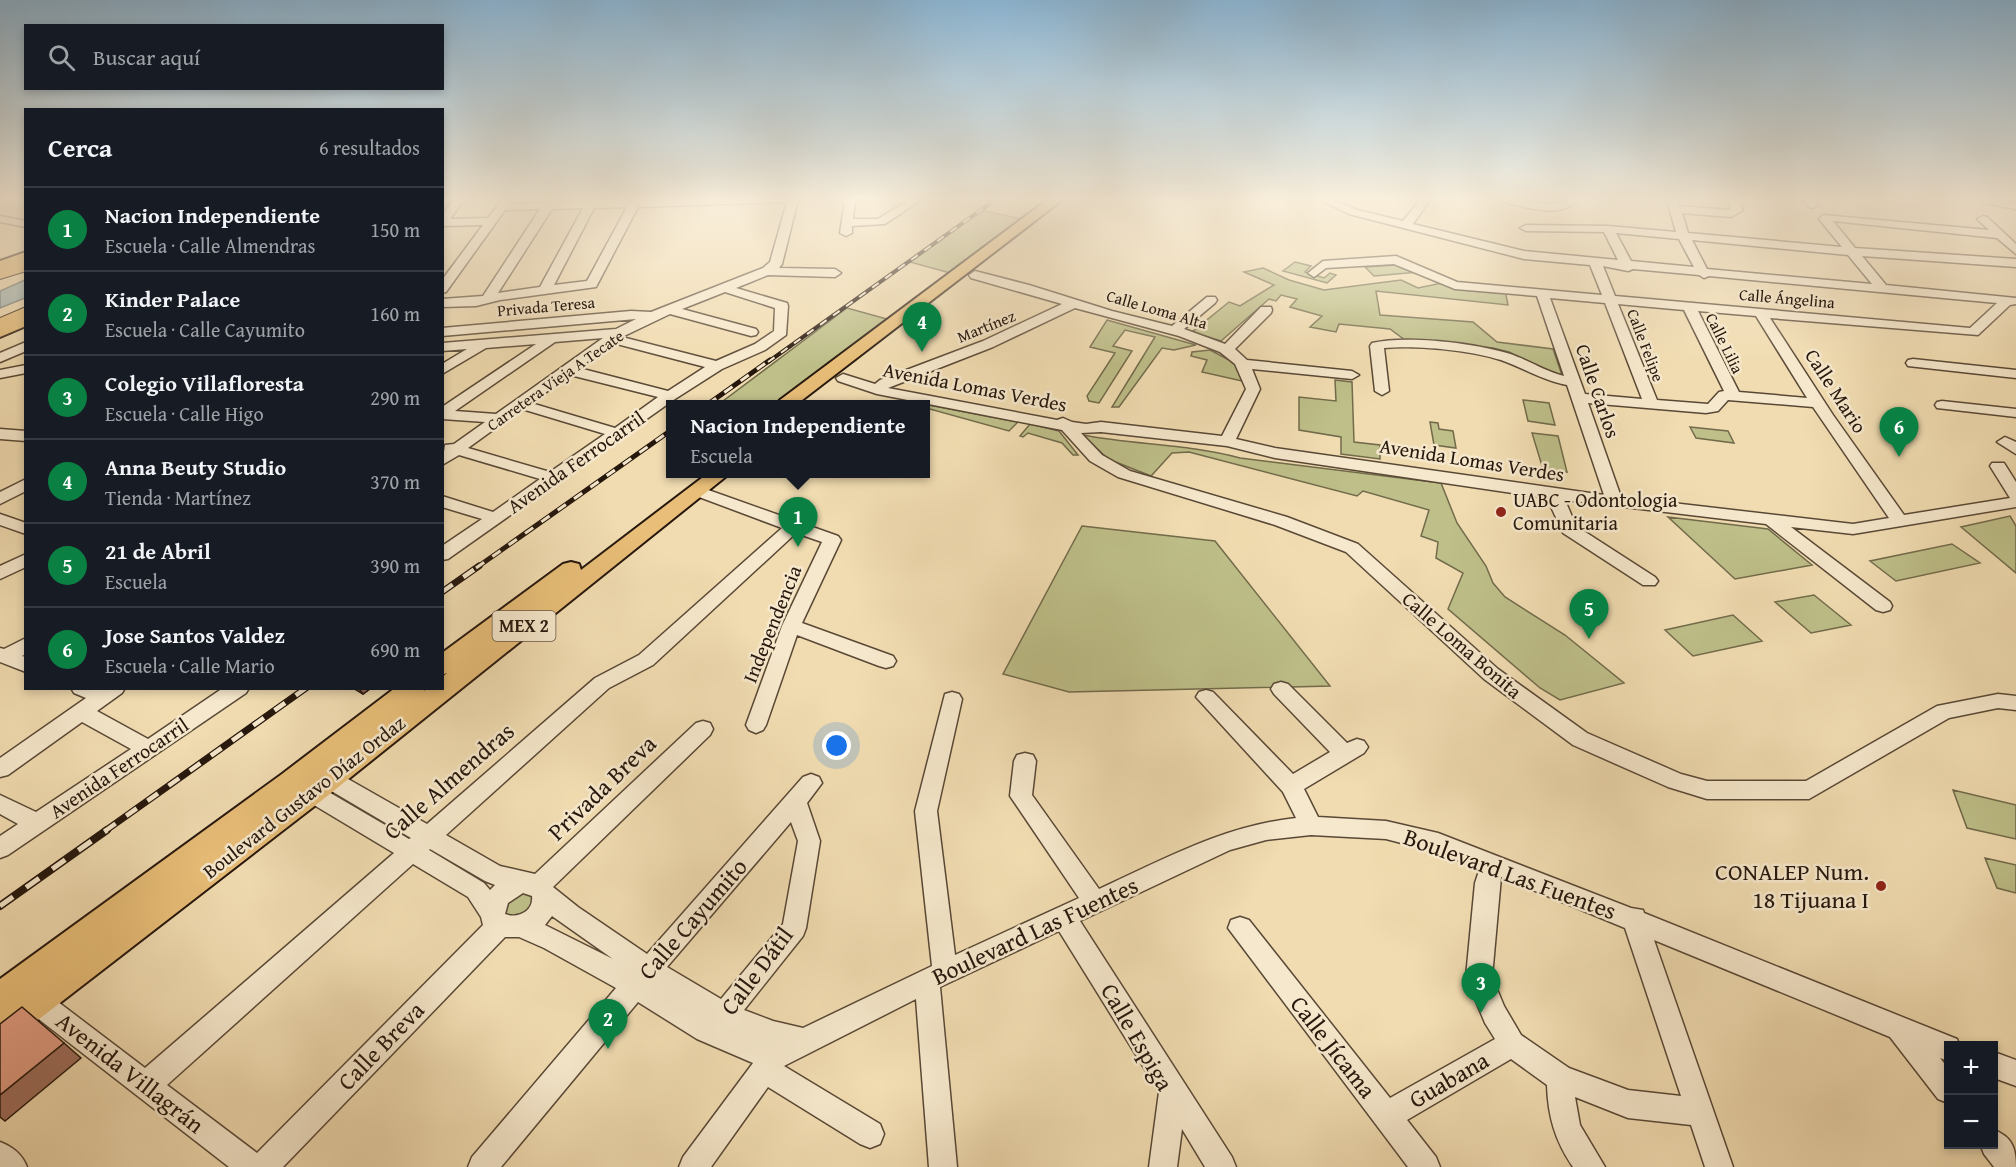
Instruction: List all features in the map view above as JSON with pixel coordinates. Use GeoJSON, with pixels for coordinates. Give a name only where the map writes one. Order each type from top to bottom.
{"type":"FeatureCollection","features":[{"type":"Feature","properties":{"kind":"highway"},"geometry":{"type":"LineString","coordinates":[[0,274],[24,266]]}},
{"type":"Feature","properties":{"kind":"highway"},"geometry":{"type":"LineString","coordinates":[[0,325],[24,313]]}},
{"type":"Feature","properties":{"kind":"main road"},"geometry":{"type":"LineString","coordinates":[[793,400],[990,254]]}},
{"type":"Feature","properties":{"kind":"main road"},"geometry":{"type":"LineString","coordinates":[[815,400],[975,275],[997,254]]}},
{"type":"Feature","properties":{"kind":"main road"},"geometry":{"type":"LineString","coordinates":[[0,266],[24,256]]}},
{"type":"Feature","properties":{"kind":"main road"},"geometry":{"type":"LineString","coordinates":[[0,332],[24,321]]}},
{"type":"Feature","properties":{"kind":"main road","name":"Boulevard Gustavo Díaz Ordaz"},"geometry":{"type":"LineString","coordinates":[[444,665],[696,482]]}},
{"type":"Feature","properties":{"kind":"main road","name":"Boulevard Gustavo Díaz Ordaz"},"geometry":{"type":"LineString","coordinates":[[444,677],[696,482]]}},
{"type":"Feature","properties":{"kind":"main road","name":"Boulevard Gustavo Díaz Ordaz"},"geometry":{"type":"LineString","coordinates":[[0,998],[311,780],[411,690]]}},
{"type":"Feature","properties":{"kind":"main road","name":"Boulevard Gustavo Díaz Ordaz"},"geometry":{"type":"LineString","coordinates":[[0,1029],[427,690]]}},
{"type":"Feature","properties":{"kind":"street"},"geometry":{"type":"LineString","coordinates":[[444,286],[467,254]]}},
{"type":"Feature","properties":{"kind":"street"},"geometry":{"type":"LineString","coordinates":[[487,300],[516,254]]}},
{"type":"Feature","properties":{"kind":"street"},"geometry":{"type":"LineString","coordinates":[[545,290],[564,254]]}},
{"type":"Feature","properties":{"kind":"street"},"geometry":{"type":"LineString","coordinates":[[444,303],[476,302],[592,284],[607,254]]}},
{"type":"Feature","properties":{"kind":"street"},"geometry":{"type":"LineString","coordinates":[[767,271],[776,264],[779,254]]}},
{"type":"Feature","properties":{"kind":"street"},"geometry":{"type":"LineString","coordinates":[[1565,254],[1596,264],[2011,301]]}},
{"type":"Feature","properties":{"kind":"street"},"geometry":{"type":"LineString","coordinates":[[1621,254],[1628,267]]}},
{"type":"Feature","properties":{"kind":"street"},"geometry":{"type":"LineString","coordinates":[[1693,254],[1704,274]]}},
{"type":"Feature","properties":{"kind":"street"},"geometry":{"type":"LineString","coordinates":[[1857,254],[1883,290]]}},
{"type":"Feature","properties":{"kind":"street"},"geometry":{"type":"LineString","coordinates":[[1891,254],[2016,263]]}},
{"type":"Feature","properties":{"kind":"street","name":"Calle Ángelina"},"geometry":{"type":"LineString","coordinates":[[1314,273],[1323,265],[1396,260],[1455,285],[1973,332],[2011,301]]}},
{"type":"Feature","properties":{"kind":"street","name":"Calle Felipe"},"geometry":{"type":"LineString","coordinates":[[1596,264],[1651,404]]}},
{"type":"Feature","properties":{"kind":"street"},"geometry":{"type":"LineString","coordinates":[[767,271],[835,273]]}},
{"type":"Feature","properties":{"kind":"street","name":"Carretera Vieja A Tecate"},"geometry":{"type":"LineString","coordinates":[[450,448],[500,419],[616,336],[652,316],[767,271]]}},
{"type":"Feature","properties":{"kind":"street","name":"Calle Loma Alta"},"geometry":{"type":"LineString","coordinates":[[975,275],[1034,290],[1073,304],[1173,332],[1227,350],[1245,364]]}},
{"type":"Feature","properties":{"kind":"street","name":"Avenida Ferrocarril"},"geometry":{"type":"LineString","coordinates":[[444,554],[670,396],[717,366],[743,356],[773,340],[781,332],[782,306],[724,288]]}},
{"type":"Feature","properties":{"kind":"street","name":"Calle Carlos"},"geometry":{"type":"LineString","coordinates":[[1542,293],[1615,502]]}},
{"type":"Feature","properties":{"kind":"street"},"geometry":{"type":"LineString","coordinates":[[1173,332],[1212,300]]}},
{"type":"Feature","properties":{"kind":"street","name":"Martínez"},"geometry":{"type":"LineString","coordinates":[[878,393],[1029,327],[1073,304]]}},
{"type":"Feature","properties":{"kind":"street","name":"Calle Lilia"},"geometry":{"type":"LineString","coordinates":[[1689,306],[1733,394]]}},
{"type":"Feature","properties":{"kind":"street"},"geometry":{"type":"LineString","coordinates":[[671,310],[751,332]]}},
{"type":"Feature","properties":{"kind":"street"},"geometry":{"type":"LineString","coordinates":[[1227,350],[1266,310]]}},
{"type":"Feature","properties":{"kind":"street","name":"Calle Mario"},"geometry":{"type":"LineString","coordinates":[[1759,311],[1900,522]]}},
{"type":"Feature","properties":{"kind":"street","name":"Privada Teresa"},"geometry":{"type":"LineString","coordinates":[[444,332],[631,315],[652,316]]}},
{"type":"Feature","properties":{"kind":"street"},"geometry":{"type":"LineString","coordinates":[[444,347],[616,336],[717,366]]}},
{"type":"Feature","properties":{"kind":"street"},"geometry":{"type":"LineString","coordinates":[[444,414],[552,339]]}},
{"type":"Feature","properties":{"kind":"street"},"geometry":{"type":"LineString","coordinates":[[444,369],[484,344]]}},
{"type":"Feature","properties":{"kind":"street"},"geometry":{"type":"LineString","coordinates":[[1382,392],[1377,346],[1382,344],[1406,344],[1490,353],[1513,360],[1546,377],[1572,382]]}},
{"type":"Feature","properties":{"kind":"street"},"geometry":{"type":"LineString","coordinates":[[0,358],[24,346]]}},
{"type":"Feature","properties":{"kind":"street"},"geometry":{"type":"LineString","coordinates":[[1913,363],[2016,374]]}},
{"type":"Feature","properties":{"kind":"street"},"geometry":{"type":"LineString","coordinates":[[1227,441],[1253,389],[1245,364],[1352,375]]}},
{"type":"Feature","properties":{"kind":"street"},"geometry":{"type":"LineString","coordinates":[[0,374],[24,369]]}},
{"type":"Feature","properties":{"kind":"street"},"geometry":{"type":"LineString","coordinates":[[568,370],[670,396]]}},
{"type":"Feature","properties":{"kind":"street","name":"Avenida Lomas Verdes"},"geometry":{"type":"LineString","coordinates":[[847,375],[878,393],[924,400]]}},
{"type":"Feature","properties":{"kind":"street","name":"Avenida Lomas Verdes"},"geometry":{"type":"LineString","coordinates":[[878,393],[1062,421],[1086,429],[1101,427],[1227,441],[1275,453],[1554,494],[1853,530],[2016,502]]}},
{"type":"Feature","properties":{"kind":"street"},"geometry":{"type":"LineString","coordinates":[[1578,398],[1706,409],[1713,408],[1724,395],[1733,394],[1819,403]]}},
{"type":"Feature","properties":{"kind":"street","name":"Avenida Lomas Verdes"},"geometry":{"type":"LineString","coordinates":[[930,401],[1062,421]]}},
{"type":"Feature","properties":{"kind":"street"},"geometry":{"type":"LineString","coordinates":[[520,404],[617,433]]}},
{"type":"Feature","properties":{"kind":"street"},"geometry":{"type":"LineString","coordinates":[[1942,405],[2016,413]]}},
{"type":"Feature","properties":{"kind":"street"},"geometry":{"type":"LineString","coordinates":[[444,415],[500,419]]}},
{"type":"Feature","properties":{"kind":"street","name":"Calle Loma Bonita"},"geometry":{"type":"LineString","coordinates":[[1062,421],[1096,458],[1124,474],[1281,521],[1352,548],[1491,674],[1580,739],[1676,781],[1707,790],[1809,790],[1944,711],[1998,701],[2016,703]]}},
{"type":"Feature","properties":{"kind":"street"},"geometry":{"type":"LineString","coordinates":[[0,434],[24,436]]}},
{"type":"Feature","properties":{"kind":"street"},"geometry":{"type":"LineString","coordinates":[[450,448],[553,478]]}},
{"type":"Feature","properties":{"kind":"street"},"geometry":{"type":"LineString","coordinates":[[1998,466],[2016,495]]}},
{"type":"Feature","properties":{"kind":"street"},"geometry":{"type":"LineString","coordinates":[[696,482],[794,527]]}},
{"type":"Feature","properties":{"kind":"street"},"geometry":{"type":"LineString","coordinates":[[0,499],[24,485]]}},
{"type":"Feature","properties":{"kind":"street"},"geometry":{"type":"LineString","coordinates":[[1554,494],[1569,529],[1649,581]]}},
{"type":"Feature","properties":{"kind":"street"},"geometry":{"type":"LineString","coordinates":[[444,502],[496,519]]}},
{"type":"Feature","properties":{"kind":"street"},"geometry":{"type":"LineString","coordinates":[[0,519],[24,528]]}},
{"type":"Feature","properties":{"kind":"street"},"geometry":{"type":"LineString","coordinates":[[1770,519],[1883,606]]}},
{"type":"Feature","properties":{"kind":"street","name":"Independencia"},"geometry":{"type":"LineString","coordinates":[[756,725],[791,626],[832,540],[794,527]]}},
{"type":"Feature","properties":{"kind":"street","name":"Calle Almendras"},"geometry":{"type":"LineString","coordinates":[[147,1085],[602,683],[646,660],[794,527]]}},
{"type":"Feature","properties":{"kind":"street"},"geometry":{"type":"LineString","coordinates":[[0,573],[24,560]]}},
{"type":"Feature","properties":{"kind":"street"},"geometry":{"type":"LineString","coordinates":[[791,626],[886,661]]}},
{"type":"Feature","properties":{"kind":"street"},"geometry":{"type":"LineString","coordinates":[[3,656],[24,646]]}},
{"type":"Feature","properties":{"kind":"street"},"geometry":{"type":"LineString","coordinates":[[3,656],[24,664]]}},
{"type":"Feature","properties":{"kind":"street"},"geometry":{"type":"LineString","coordinates":[[1281,689],[1351,750],[1291,786]]}},
{"type":"Feature","properties":{"kind":"street"},"geometry":{"type":"LineString","coordinates":[[92,690],[108,693]]}},
{"type":"Feature","properties":{"kind":"street","name":"Avenida Ferrocarril"},"geometry":{"type":"LineString","coordinates":[[0,848],[236,690]]}},
{"type":"Feature","properties":{"kind":"street"},"geometry":{"type":"LineString","coordinates":[[0,769],[108,693]]}},
{"type":"Feature","properties":{"kind":"street"},"geometry":{"type":"LineString","coordinates":[[1206,697],[1291,786],[1311,826]]}},
{"type":"Feature","properties":{"kind":"street"},"geometry":{"type":"LineString","coordinates":[[943,1167],[936,976],[926,811],[952,699]]}},
{"type":"Feature","properties":{"kind":"street"},"geometry":{"type":"LineString","coordinates":[[81,712],[148,749]]}},
{"type":"Feature","properties":{"kind":"street","name":"Privada Breva"},"geometry":{"type":"LineString","coordinates":[[535,888],[703,729]]}},
{"type":"Feature","properties":{"kind":"street"},"geometry":{"type":"LineString","coordinates":[[1025,761],[1021,796],[1095,902]]}},
{"type":"Feature","properties":{"kind":"street"},"geometry":{"type":"LineString","coordinates":[[311,780],[427,837],[493,874],[535,888],[642,977],[759,1052],[783,1051],[870,1134]]}},
{"type":"Feature","properties":{"kind":"street"},"geometry":{"type":"LineString","coordinates":[[311,780],[409,852],[476,890],[504,921],[554,938],[642,977]]}},
{"type":"Feature","properties":{"kind":"street","name":"Calle Cayumito"},"geometry":{"type":"LineString","coordinates":[[482,1167],[642,977],[803,792]]}},
{"type":"Feature","properties":{"kind":"street","name":"Calle Dátil"},"geometry":{"type":"LineString","coordinates":[[716,1024],[794,928],[809,841],[803,792]]}},
{"type":"Feature","properties":{"kind":"street"},"geometry":{"type":"LineString","coordinates":[[0,804],[36,823]]}},
{"type":"Feature","properties":{"kind":"street","name":"Boulevard Las Fuentes"},"geometry":{"type":"LineString","coordinates":[[783,1051],[936,976],[1225,842],[1266,831],[1311,826],[1386,830],[1438,843],[1634,918],[1899,1029],[1944,1046]]}},
{"type":"Feature","properties":{"kind":"street"},"geometry":{"type":"LineString","coordinates":[[1493,863],[1487,883],[1479,977],[1494,1014],[1512,1044],[1560,1078],[1628,1104],[1699,1112]]}},
{"type":"Feature","properties":{"kind":"street"},"geometry":{"type":"LineString","coordinates":[[504,921],[498,897],[514,886],[535,888]]}},
{"type":"Feature","properties":{"kind":"street"},"geometry":{"type":"LineString","coordinates":[[504,921],[537,917],[542,910],[535,888]]}},
{"type":"Feature","properties":{"kind":"street","name":"Calle Espiga"},"geometry":{"type":"LineString","coordinates":[[1064,916],[1173,1092],[1163,1167]]}},
{"type":"Feature","properties":{"kind":"street"},"geometry":{"type":"LineString","coordinates":[[1634,918],[1719,1167]]}},
{"type":"Feature","properties":{"kind":"street","name":"Calle Breva"},"geometry":{"type":"LineString","coordinates":[[263,1167],[504,921]]}},
{"type":"Feature","properties":{"kind":"street","name":"Calle Jícama"},"geometry":{"type":"LineString","coordinates":[[1240,928],[1426,1167]]}},
{"type":"Feature","properties":{"kind":"street","name":"Avenida Villagrán"},"geometry":{"type":"LineString","coordinates":[[36,1001],[252,1167]]}},
{"type":"Feature","properties":{"kind":"street"},"geometry":{"type":"LineString","coordinates":[[1899,1029],[1944,1084]]}},
{"type":"Feature","properties":{"kind":"street","name":"Guabana"},"geometry":{"type":"LineString","coordinates":[[1386,1116],[1512,1044]]}},
{"type":"Feature","properties":{"kind":"street"},"geometry":{"type":"LineString","coordinates":[[693,1167],[783,1051]]}},
{"type":"Feature","properties":{"kind":"street"},"geometry":{"type":"LineString","coordinates":[[1998,1066],[2016,1073]]}},
{"type":"Feature","properties":{"kind":"street"},"geometry":{"type":"LineString","coordinates":[[1560,1078],[1562,1116],[1571,1141],[1591,1167]]}},
{"type":"Feature","properties":{"kind":"street"},"geometry":{"type":"LineString","coordinates":[[1173,1092],[1222,1167]]}},
{"type":"Feature","properties":{"kind":"street"},"geometry":{"type":"LineString","coordinates":[[1998,1149],[2013,1167]]}},
{"type":"Feature","properties":{"kind":"street"},"geometry":{"type":"LineString","coordinates":[[0,1156],[13,1167]]}},
{"type":"Feature","properties":{"kind":"green space"},"geometry":{"type":"Polygon","coordinates":[[[920,254],[974,254],[950,273],[910,262],[920,254]]]}},
{"type":"Feature","properties":{"kind":"green space"},"geometry":{"type":"Polygon","coordinates":[[[1295,262],[1311,266],[1305,272],[1324,278],[1330,273],[1336,275],[1327,283],[1283,271],[1295,262]]]}},
{"type":"Feature","properties":{"kind":"green space"},"geometry":{"type":"Polygon","coordinates":[[[1396,262],[1419,272],[1374,276],[1365,267],[1395,265],[1396,262]]]}},
{"type":"Feature","properties":{"kind":"green space"},"geometry":{"type":"Polygon","coordinates":[[[1263,268],[1289,280],[1324,290],[1401,280],[1418,288],[1447,282],[1505,290],[1508,305],[1376,291],[1380,315],[1473,322],[1497,342],[1553,349],[1562,375],[1509,352],[1493,348],[1405,340],[1390,329],[1339,324],[1336,332],[1310,327],[1322,316],[1290,307],[1297,299],[1281,295],[1276,301],[1269,299],[1221,341],[1192,332],[1229,302],[1240,306],[1274,285],[1244,272],[1263,268]]]}},
{"type":"Feature","properties":{"kind":"green space"},"geometry":{"type":"Polygon","coordinates":[[[847,308],[887,319],[780,400],[724,400],[847,308]]]}},
{"type":"Feature","properties":{"kind":"green space"},"geometry":{"type":"Polygon","coordinates":[[[1107,320],[1196,345],[1174,350],[1162,348],[1119,407],[1112,407],[1155,337],[1125,330],[1113,346],[1132,351],[1099,403],[1089,401],[1087,396],[1115,353],[1090,347],[1107,320]]]}},
{"type":"Feature","properties":{"kind":"green space"},"geometry":{"type":"Polygon","coordinates":[[[1210,350],[1235,363],[1242,381],[1202,372],[1207,360],[1191,356],[1192,352],[1210,350]]]}},
{"type":"Feature","properties":{"kind":"green space"},"geometry":{"type":"Polygon","coordinates":[[[1335,380],[1352,382],[1354,442],[1380,445],[1380,459],[1341,454],[1341,437],[1299,430],[1299,397],[1336,401],[1335,380]]]}},
{"type":"Feature","properties":{"kind":"green space"},"geometry":{"type":"Polygon","coordinates":[[[1523,400],[1549,403],[1555,425],[1528,421],[1523,400]]]}},
{"type":"Feature","properties":{"kind":"green space"},"geometry":{"type":"Polygon","coordinates":[[[930,405],[1018,422],[1009,431],[930,409],[930,405]]]}},
{"type":"Feature","properties":{"kind":"green space"},"geometry":{"type":"Polygon","coordinates":[[[1430,422],[1438,423],[1439,429],[1453,431],[1456,448],[1434,445],[1430,422]]]}},
{"type":"Feature","properties":{"kind":"green space"},"geometry":{"type":"Polygon","coordinates":[[[1030,424],[1059,431],[1078,455],[1073,455],[1062,443],[1028,433],[1023,437],[1020,436],[1030,424]]]}},
{"type":"Feature","properties":{"kind":"green space"},"geometry":{"type":"Polygon","coordinates":[[[1690,427],[1728,431],[1734,443],[1696,438],[1690,427]]]}},
{"type":"Feature","properties":{"kind":"green space"},"geometry":{"type":"Polygon","coordinates":[[[1532,433],[1558,436],[1567,472],[1543,469],[1532,433]]]}},
{"type":"Feature","properties":{"kind":"green space"},"geometry":{"type":"Polygon","coordinates":[[[1083,435],[1201,450],[1240,458],[1441,483],[1457,523],[1486,566],[1493,583],[1505,597],[1565,635],[1624,683],[1560,700],[1540,688],[1448,609],[1463,573],[1436,558],[1438,542],[1421,536],[1429,510],[1363,491],[1357,496],[1189,452],[1172,453],[1151,476],[1108,459],[1083,435]]]}},
{"type":"Feature","properties":{"kind":"green space"},"geometry":{"type":"Polygon","coordinates":[[[2010,516],[2016,526],[2016,573],[1961,527],[2010,516]]]}},
{"type":"Feature","properties":{"kind":"green space"},"geometry":{"type":"Polygon","coordinates":[[[1668,517],[1768,529],[1812,565],[1735,579],[1668,517]]]}},
{"type":"Feature","properties":{"kind":"green space"},"geometry":{"type":"Polygon","coordinates":[[[1082,526],[1215,541],[1330,686],[1069,692],[1003,674],[1082,526]]]}},
{"type":"Feature","properties":{"kind":"green space"},"geometry":{"type":"Polygon","coordinates":[[[1952,544],[1980,563],[1896,581],[1870,561],[1952,544]]]}},
{"type":"Feature","properties":{"kind":"green space"},"geometry":{"type":"Polygon","coordinates":[[[1814,595],[1851,625],[1811,633],[1775,602],[1814,595]]]}},
{"type":"Feature","properties":{"kind":"green space"},"geometry":{"type":"Polygon","coordinates":[[[1733,615],[1762,641],[1693,656],[1665,630],[1733,615]]]}},
{"type":"Feature","properties":{"kind":"green space"},"geometry":{"type":"Polygon","coordinates":[[[1953,790],[2016,805],[2016,839],[1967,828],[1953,790]]]}},
{"type":"Feature","properties":{"kind":"green space"},"geometry":{"type":"Polygon","coordinates":[[[1985,858],[2016,865],[2016,893],[1997,888],[1985,858]]]}},
{"type":"Feature","properties":{"kind":"green space"},"geometry":{"type":"Polygon","coordinates":[[[522,889],[539,899],[517,923],[498,909],[522,889]]]}},
{"type":"Feature","properties":{"kind":"water"},"geometry":{"type":"Polygon","coordinates":[[[24,280],[24,298],[0,308],[0,291],[24,280]]]}},
{"type":"Feature","properties":{"kind":"building"},"geometry":{"type":"Polygon","coordinates":[[[22,1007],[64,1043],[0,1095],[0,1024],[22,1007]]]}},
{"type":"Feature","properties":{"kind":"railway"},"geometry":{"type":"LineString","coordinates":[[768,362],[919,254]]}},
{"type":"Feature","properties":{"kind":"railway"},"geometry":{"type":"LineString","coordinates":[[714,400],[770,360]]}},
{"type":"Feature","properties":{"kind":"railway"},"geometry":{"type":"LineString","coordinates":[[476,568],[666,434]]}},
{"type":"Feature","properties":{"kind":"railway"},"geometry":{"type":"LineString","coordinates":[[444,591],[479,566]]}},
{"type":"Feature","properties":{"kind":"railway"},"geometry":{"type":"LineString","coordinates":[[105,831],[303,690]]}},
{"type":"Feature","properties":{"kind":"railway"},"geometry":{"type":"LineString","coordinates":[[0,906],[107,830]]}},
{"type":"Feature","properties":{"kind":"place","name":"Anna Beuty Studio"},"geometry":{"type":"Point","coordinates":[922,352]}},
{"type":"Feature","properties":{"kind":"place","name":"Jose Santos Valdez"},"geometry":{"type":"Point","coordinates":[1899,457]}},
{"type":"Feature","properties":{"kind":"place","name":"UABC - Odontologia Comunitaria"},"geometry":{"type":"Point","coordinates":[1501,512]}},
{"type":"Feature","properties":{"kind":"place","name":"Nacion Independiente"},"geometry":{"type":"Point","coordinates":[798,547]}},
{"type":"Feature","properties":{"kind":"place","name":"21 de Abril"},"geometry":{"type":"Point","coordinates":[1589,639]}},
{"type":"Feature","properties":{"kind":"place","name":"CONALEP Num. 18 Tijuana I"},"geometry":{"type":"Point","coordinates":[1881,886]}},
{"type":"Feature","properties":{"kind":"place","name":"Colegio Villafloresta"},"geometry":{"type":"Point","coordinates":[1481,1013]}},
{"type":"Feature","properties":{"kind":"place","name":"Kinder Palace"},"geometry":{"type":"Point","coordinates":[608,1049]}}]}
